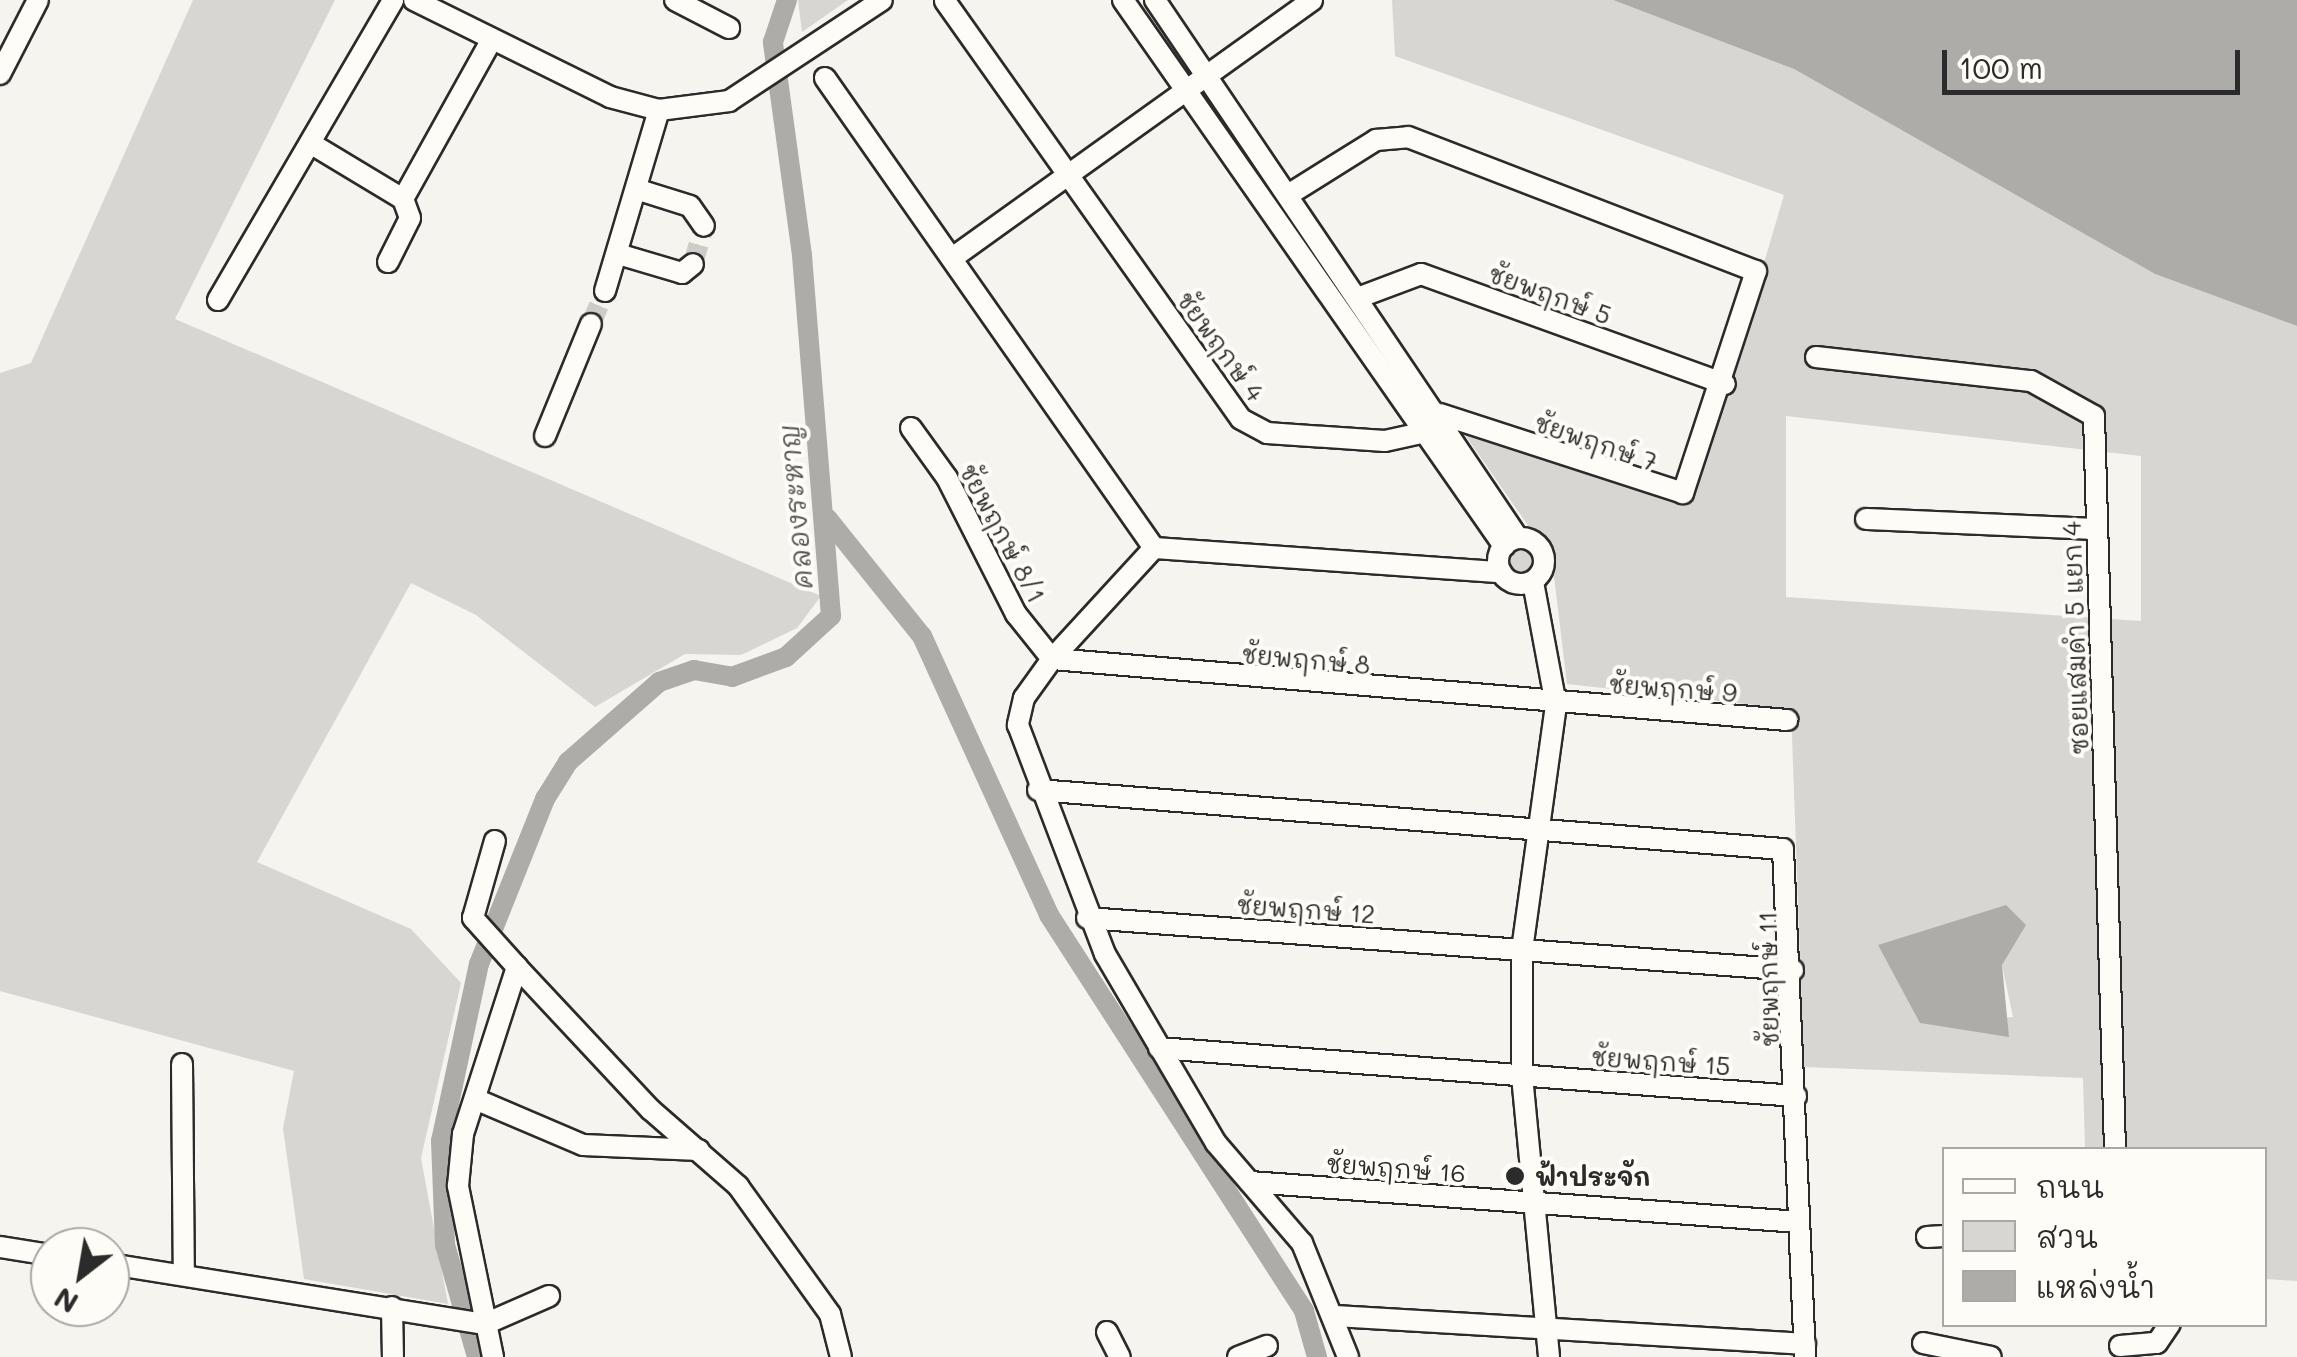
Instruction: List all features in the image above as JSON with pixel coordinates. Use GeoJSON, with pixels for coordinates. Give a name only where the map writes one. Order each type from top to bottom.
{"type":"FeatureCollection","features":[{"type":"Feature","properties":{"kind":"street"},"geometry":{"type":"LineString","coordinates":[[0,74],[38,0]]}},
{"type":"Feature","properties":{"kind":"street"},"geometry":{"type":"LineString","coordinates":[[218,300],[392,0]]}},
{"type":"Feature","properties":{"kind":"street"},"geometry":{"type":"LineString","coordinates":[[414,0],[610,97],[659,110],[728,101],[760,84],[882,0]]}},
{"type":"Feature","properties":{"kind":"street"},"geometry":{"type":"LineString","coordinates":[[675,0],[729,28]]}},
{"type":"Feature","properties":{"kind":"street"},"geometry":{"type":"LineString","coordinates":[[1123,0],[1305,263],[1439,426]]}},
{"type":"Feature","properties":{"kind":"street"},"geometry":{"type":"LineString","coordinates":[[955,256],[1211,81],[1312,0]]}},
{"type":"Feature","properties":{"kind":"street"},"geometry":{"type":"LineString","coordinates":[[945,2],[1070,178]]}},
{"type":"Feature","properties":{"kind":"street"},"geometry":{"type":"LineString","coordinates":[[1136,19],[1157,2],[1360,297],[1511,542],[1544,554],[1532,582],[1556,705],[1522,950],[1522,1076],[1539,1203],[1550,1357]]}},
{"type":"Feature","properties":{"kind":"street"},"geometry":{"type":"LineString","coordinates":[[403,199],[492,39]]}},
{"type":"Feature","properties":{"kind":"street"},"geometry":{"type":"LineString","coordinates":[[825,78],[955,256],[1154,548]]}},
{"type":"Feature","properties":{"kind":"street"},"geometry":{"type":"LineString","coordinates":[[605,290],[639,190],[659,110]]}},
{"type":"Feature","properties":{"kind":"street"},"geometry":{"type":"LineString","coordinates":[[1288,195],[1376,140],[1408,137],[1744,259],[1758,278],[1724,384]]}},
{"type":"Feature","properties":{"kind":"street"},"geometry":{"type":"LineString","coordinates":[[1232,154],[1252,142]]}},
{"type":"Feature","properties":{"kind":"street"},"geometry":{"type":"LineString","coordinates":[[310,143],[403,199],[410,218],[388,262]]}},
{"type":"Feature","properties":{"kind":"street","name":"ชัยพฤกษ์ 4"},"geometry":{"type":"LineString","coordinates":[[1070,178],[1252,428],[1439,426]]}},
{"type":"Feature","properties":{"kind":"street"},"geometry":{"type":"LineString","coordinates":[[639,190],[690,206],[704,226]]}},
{"type":"Feature","properties":{"kind":"street"},"geometry":{"type":"LineString","coordinates":[[1305,263],[1326,250]]}},
{"type":"Feature","properties":{"kind":"street"},"geometry":{"type":"LineString","coordinates":[[618,254],[682,274],[694,264]]}},
{"type":"Feature","properties":{"kind":"street","name":"ชัยพฤกษ์ 5"},"geometry":{"type":"LineString","coordinates":[[1360,297],[1421,274],[1724,384]]}},
{"type":"Feature","properties":{"kind":"street"},"geometry":{"type":"LineString","coordinates":[[546,436],[591,324]]}},
{"type":"Feature","properties":{"kind":"street","name":"ซอยแสมดำ 5 แยก 4"},"geometry":{"type":"LineString","coordinates":[[1816,357],[2031,381],[2070,395],[2094,416],[2115,1147]]}},
{"type":"Feature","properties":{"kind":"street","name":"ชัยพฤกษ์ 7"},"geometry":{"type":"LineString","coordinates":[[1439,426],[1676,495],[1688,486],[1724,384]]}},
{"type":"Feature","properties":{"kind":"street","name":"ชัยพฤกษ์ 8/1"},"geometry":{"type":"LineString","coordinates":[[911,428],[947,478],[1016,614],[1052,659]]}},
{"type":"Feature","properties":{"kind":"street"},"geometry":{"type":"LineString","coordinates":[[1866,519],[2097,529]]}},
{"type":"Feature","properties":{"kind":"street"},"geometry":{"type":"LineString","coordinates":[[1501,572],[1511,542]]}},
{"type":"Feature","properties":{"kind":"street"},"geometry":{"type":"LineString","coordinates":[[1154,548],[1501,572],[1532,582]]}},
{"type":"Feature","properties":{"kind":"street"},"geometry":{"type":"LineString","coordinates":[[1154,548],[1052,659],[1018,713],[1038,790],[1087,918],[1159,1048],[1250,1182],[1302,1243],[1337,1316],[1348,1357]]}},
{"type":"Feature","properties":{"kind":"street","name":"ชัยพฤกษ์ 8"},"geometry":{"type":"LineString","coordinates":[[1052,659],[1556,705]]}},
{"type":"Feature","properties":{"kind":"street","name":"ชัยพฤกษ์ 9"},"geometry":{"type":"LineString","coordinates":[[1556,705],[1787,720]]}},
{"type":"Feature","properties":{"kind":"street"},"geometry":{"type":"LineString","coordinates":[[1038,790],[1537,829]]}},
{"type":"Feature","properties":{"kind":"street","name":"ชัยพฤกษ์ 11"},"geometry":{"type":"LineString","coordinates":[[1537,829],[1783,849],[1792,970],[1805,1351]]}},
{"type":"Feature","properties":{"kind":"street"},"geometry":{"type":"LineString","coordinates":[[494,841],[473,918],[483,938],[512,959],[738,1186],[817,1292],[842,1357]]}},
{"type":"Feature","properties":{"kind":"street","name":"ชัยพฤกษ์ 12"},"geometry":{"type":"LineString","coordinates":[[1087,918],[1792,970]]}},
{"type":"Feature","properties":{"kind":"street"},"geometry":{"type":"LineString","coordinates":[[494,1357],[472,1322],[458,1186],[475,1099],[512,959]]}},
{"type":"Feature","properties":{"kind":"street","name":"ชัยพฤกษ์ 15"},"geometry":{"type":"LineString","coordinates":[[1159,1048],[1796,1096]]}},
{"type":"Feature","properties":{"kind":"street"},"geometry":{"type":"LineString","coordinates":[[182,1064],[184,1275]]}},
{"type":"Feature","properties":{"kind":"street"},"geometry":{"type":"LineString","coordinates":[[475,1099],[582,1145],[699,1150]]}},
{"type":"Feature","properties":{"kind":"street","name":"ชัยพฤกษ์ 16"},"geometry":{"type":"LineString","coordinates":[[1250,1182],[1800,1222]]}},
{"type":"Feature","properties":{"kind":"street"},"geometry":{"type":"LineString","coordinates":[[0,1248],[30,1252]]}},
{"type":"Feature","properties":{"kind":"street"},"geometry":{"type":"LineString","coordinates":[[130,1267],[472,1322],[549,1296]]}},
{"type":"Feature","properties":{"kind":"street"},"geometry":{"type":"LineString","coordinates":[[392,1307],[394,1357]]}},
{"type":"Feature","properties":{"kind":"street"},"geometry":{"type":"LineString","coordinates":[[1337,1316],[1548,1328],[1805,1351]]}},
{"type":"Feature","properties":{"kind":"street"},"geometry":{"type":"LineString","coordinates":[[2120,1352],[2157,1344],[2168,1327]]}},
{"type":"Feature","properties":{"kind":"street"},"geometry":{"type":"LineString","coordinates":[[1107,1332],[1120,1357]]}},
{"type":"Feature","properties":{"kind":"street"},"geometry":{"type":"LineString","coordinates":[[1923,1343],[1990,1357]]}},
{"type":"Feature","properties":{"kind":"street"},"geometry":{"type":"LineString","coordinates":[[1238,1357],[1267,1346]]}},
{"type":"Feature","properties":{"kind":"green space"},"geometry":{"type":"Polygon","coordinates":[[[193,0],[335,0],[175,319],[821,596],[797,628],[741,655],[685,654],[595,707],[476,615],[411,583],[257,862],[411,929],[461,983],[421,1158],[448,1304],[304,1279],[283,1128],[294,1071],[0,991],[0,373],[31,363],[193,0]]]}},
{"type":"Feature","properties":{"kind":"green space"},"geometry":{"type":"Polygon","coordinates":[[[798,0],[848,0],[802,32],[798,0]]]}},
{"type":"Feature","properties":{"kind":"green space"},"geometry":{"type":"Polygon","coordinates":[[[1392,0],[1613,0],[1794,69],[2155,274],[2297,326],[2297,1281],[2267,1279],[2267,1147],[2085,1147],[2083,1078],[1804,1067],[1791,709],[1567,684],[1552,560],[1463,432],[1682,506],[1695,497],[1784,195],[1395,56],[1392,0]],[[1786,416],[1786,597],[2141,621],[2141,456],[1786,416]],[[1933,931],[1879,946],[1921,1023],[2013,1017],[2002,965],[1933,931]]]}},
{"type":"Feature","properties":{"kind":"green space"},"geometry":{"type":"Polygon","coordinates":[[[1521,545],[1531,550],[1536,560],[1531,570],[1521,575],[1511,570],[1506,560],[1511,550],[1521,545]]]}},
{"type":"Feature","properties":{"kind":"water"},"geometry":{"type":"Polygon","coordinates":[[[1613,0],[2297,0],[2297,326],[2155,274],[1794,69],[1613,0]]]}},
{"type":"Feature","properties":{"kind":"water"},"geometry":{"type":"Polygon","coordinates":[[[2006,905],[2026,925],[2002,965],[2009,1037],[1920,1023],[1878,945],[2006,905]]]}},
{"type":"Feature","properties":{"kind":"waterway","name":"คลองระหาญ"},"geometry":{"type":"LineString","coordinates":[[477,1357],[445,1245],[441,1141],[479,964],[545,799],[568,762],[659,682],[694,670],[732,677],[786,657],[831,616],[802,255],[773,42],[787,0]]}},
{"type":"Feature","properties":{"kind":"waterway"},"geometry":{"type":"LineString","coordinates":[[827,518],[922,636],[1049,915],[1304,1311],[1317,1357]]}},
{"type":"Feature","properties":{"kind":"tunnel"},"geometry":{"type":"LineString","coordinates":[[693,264],[704,226]]}},
{"type":"Feature","properties":{"kind":"tunnel"},"geometry":{"type":"LineString","coordinates":[[591,324],[605,291]]}},
{"type":"Feature","properties":{"kind":"place","name":"ฟ้าประจัก"},"geometry":{"type":"Point","coordinates":[1515,1176]}}]}
